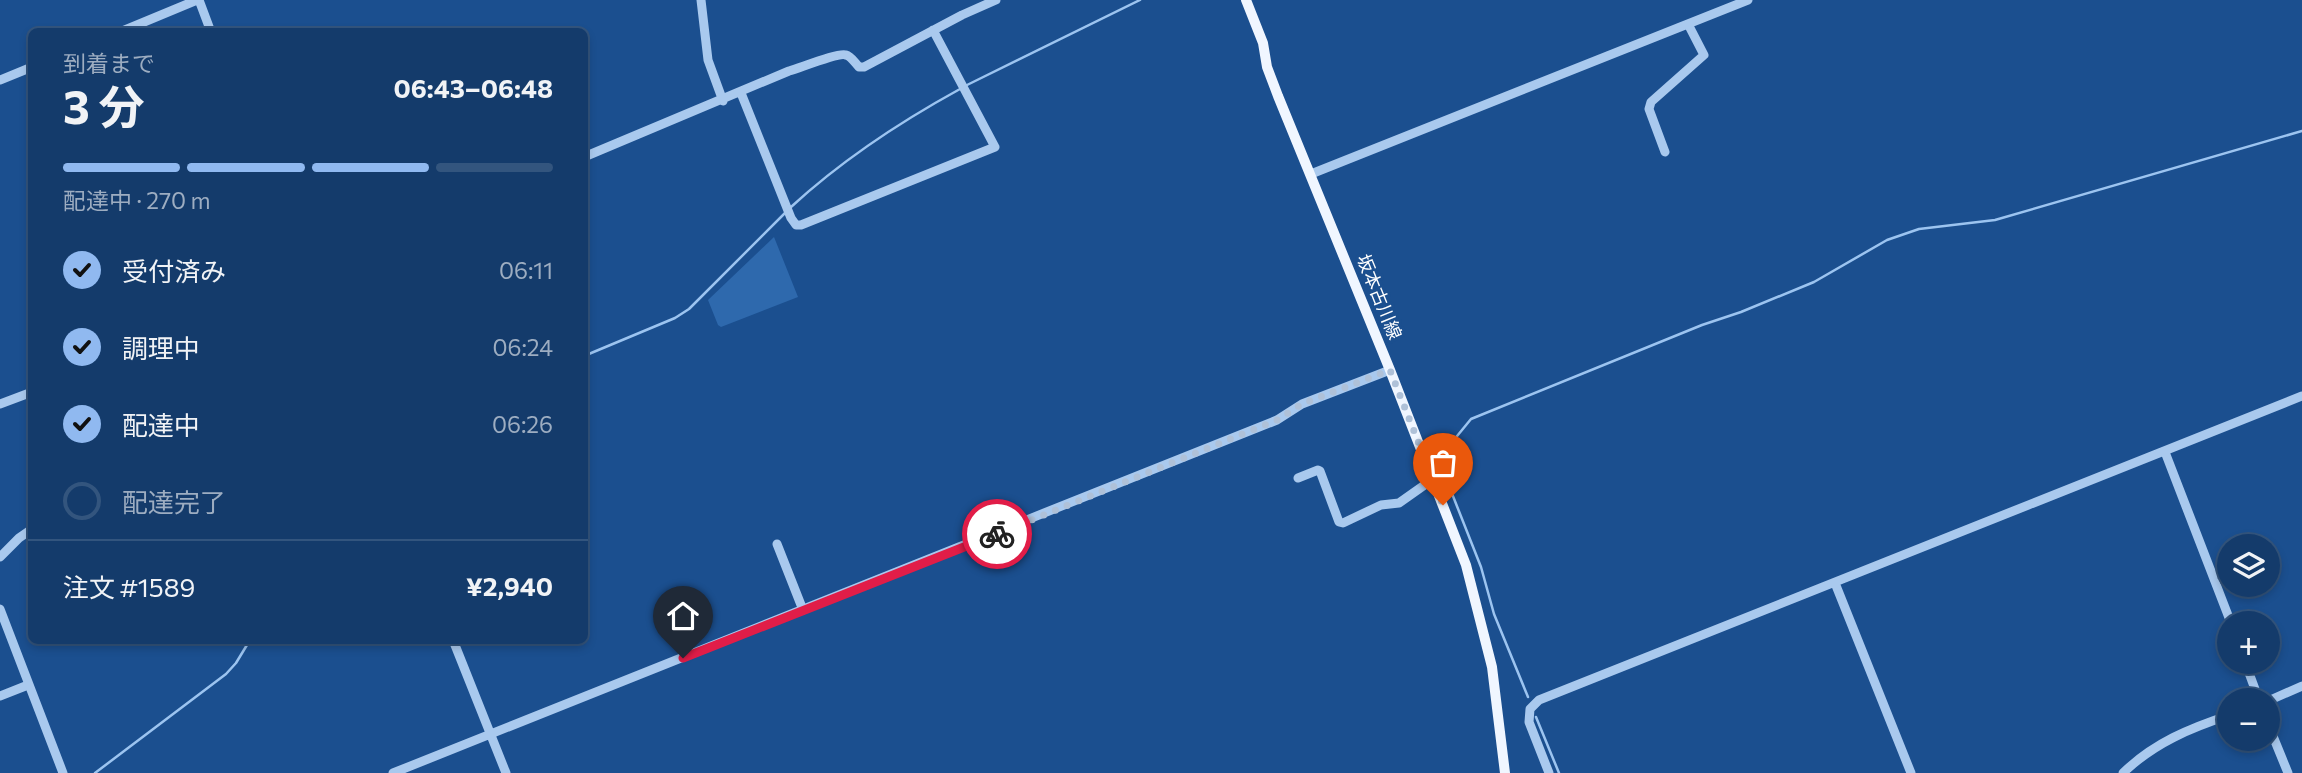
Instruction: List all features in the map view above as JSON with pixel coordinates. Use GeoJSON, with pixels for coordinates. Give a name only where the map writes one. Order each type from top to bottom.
{"type":"FeatureCollection","features":[{"type":"Feature","properties":{"kind":"main road","name":"坂本古川線"},"geometry":{"type":"LineString","coordinates":[[1246,0],[1263,43],[1267,67],[1278,96],[1466,565],[1486,636],[1498,696],[1506,773]]}},
{"type":"Feature","properties":{"kind":"street"},"geometry":{"type":"LineString","coordinates":[[130,28],[198,0],[209,28]]}},
{"type":"Feature","properties":{"kind":"street"},"geometry":{"type":"LineString","coordinates":[[701,0],[708,60],[723,101]]}},
{"type":"Feature","properties":{"kind":"street"},"geometry":{"type":"LineString","coordinates":[[588,155],[723,101],[789,71],[838,54],[848,55],[859,66],[864,67],[996,0]]}},
{"type":"Feature","properties":{"kind":"street"},"geometry":{"type":"LineString","coordinates":[[1311,174],[1748,0]]}},
{"type":"Feature","properties":{"kind":"street"},"geometry":{"type":"LineString","coordinates":[[1665,152],[1649,109],[1651,102],[1658,95],[1704,55],[1688,24]]}},
{"type":"Feature","properties":{"kind":"street"},"geometry":{"type":"LineString","coordinates":[[741,93],[791,218],[796,225],[800,225],[995,147],[933,30]]}},
{"type":"Feature","properties":{"kind":"street"},"geometry":{"type":"LineString","coordinates":[[0,80],[28,69]]}},
{"type":"Feature","properties":{"kind":"street"},"geometry":{"type":"LineString","coordinates":[[393,773],[1251,431],[1277,420],[1302,404],[1390,370]]}},
{"type":"Feature","properties":{"kind":"street"},"geometry":{"type":"LineString","coordinates":[[0,404],[28,394]]}},
{"type":"Feature","properties":{"kind":"street"},"geometry":{"type":"LineString","coordinates":[[1549,773],[1529,722],[1530,709],[1539,700],[2302,396]]}},
{"type":"Feature","properties":{"kind":"street"},"geometry":{"type":"LineString","coordinates":[[2165,452],[2226,611]]}},
{"type":"Feature","properties":{"kind":"street"},"geometry":{"type":"LineString","coordinates":[[1298,478],[1320,471],[1339,522],[1343,523],[1381,505],[1399,503],[1433,479]]}},
{"type":"Feature","properties":{"kind":"street"},"geometry":{"type":"LineString","coordinates":[[0,558],[28,532]]}},
{"type":"Feature","properties":{"kind":"street"},"geometry":{"type":"LineString","coordinates":[[777,544],[803,610]]}},
{"type":"Feature","properties":{"kind":"street"},"geometry":{"type":"LineString","coordinates":[[1835,583],[1911,773]]}},
{"type":"Feature","properties":{"kind":"street"},"geometry":{"type":"LineString","coordinates":[[0,609],[63,773]]}},
{"type":"Feature","properties":{"kind":"street"},"geometry":{"type":"LineString","coordinates":[[455,644],[506,773]]}},
{"type":"Feature","properties":{"kind":"street"},"geometry":{"type":"LineString","coordinates":[[0,696],[28,685]]}},
{"type":"Feature","properties":{"kind":"street"},"geometry":{"type":"LineString","coordinates":[[2280,696],[2302,687]]}},
{"type":"Feature","properties":{"kind":"street"},"geometry":{"type":"LineString","coordinates":[[2123,773],[2144,754],[2179,733],[2217,720]]}},
{"type":"Feature","properties":{"kind":"street"},"geometry":{"type":"LineString","coordinates":[[2279,751],[2288,773]]}},
{"type":"Feature","properties":{"kind":"shaded area"},"geometry":{"type":"Polygon","coordinates":[[[774,237],[798,297],[721,327],[708,300],[774,237]]]}},
{"type":"Feature","properties":{"kind":"waterway"},"geometry":{"type":"LineString","coordinates":[[965,86],[1140,0]]}},
{"type":"Feature","properties":{"kind":"waterway"},"geometry":{"type":"LineString","coordinates":[[791,207],[871,143],[960,89]]}},
{"type":"Feature","properties":{"kind":"waterway"},"geometry":{"type":"LineString","coordinates":[[1528,697],[1494,614],[1481,567],[1449,486],[1453,441],[1471,419],[1814,282],[1887,240],[1919,229],[1995,220],[2302,131]]}},
{"type":"Feature","properties":{"kind":"waterway"},"geometry":{"type":"LineString","coordinates":[[588,354],[675,318],[689,309],[786,212]]}},
{"type":"Feature","properties":{"kind":"waterway"},"geometry":{"type":"LineString","coordinates":[[95,773],[226,674],[248,644]]}},
{"type":"Feature","properties":{"kind":"waterway"},"geometry":{"type":"LineString","coordinates":[[1536,717],[1559,773]]}},
{"type":"Feature","properties":{"kind":"way so far"},"geometry":{"type":"LineString","coordinates":[[997,534],[1277,420],[1302,404],[1390,370],[1443,505]]}},
{"type":"Feature","properties":{"kind":"route"},"geometry":{"type":"LineString","coordinates":[[683,658],[997,534]]}}]}
